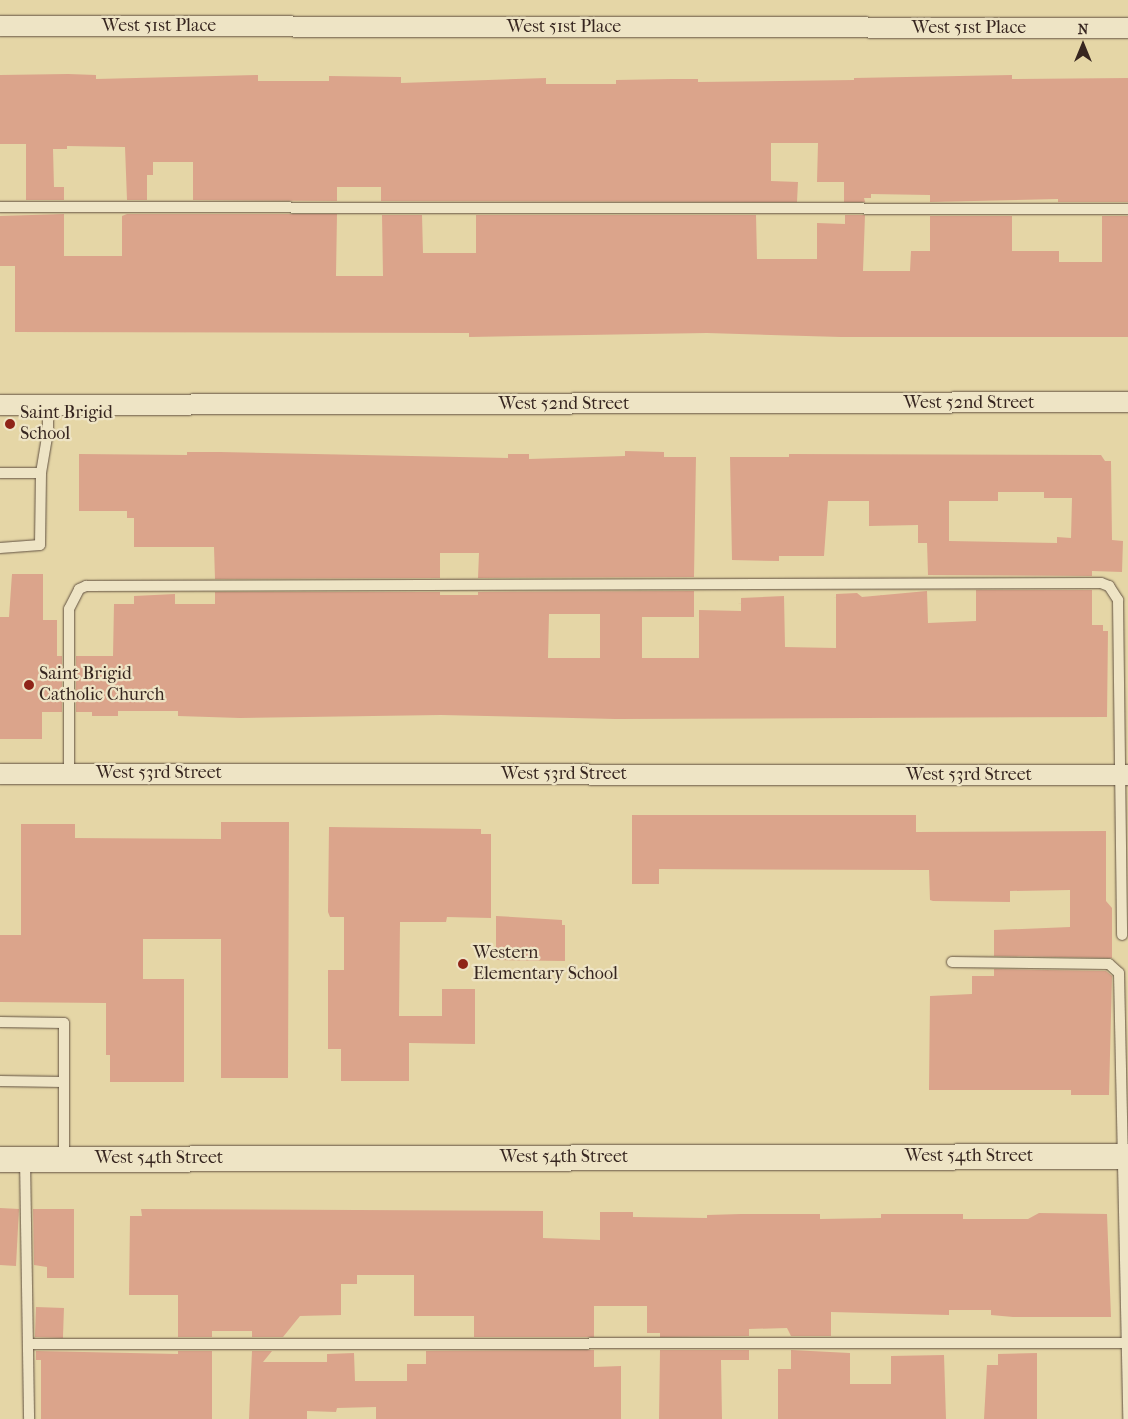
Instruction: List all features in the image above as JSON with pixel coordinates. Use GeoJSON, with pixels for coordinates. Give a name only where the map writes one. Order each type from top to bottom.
{"type":"FeatureCollection","features":[{"type":"Feature","properties":{"kind":"street","name":"West 51st Place"},"geometry":{"type":"LineString","coordinates":[[0,26],[1128,28]]}},
{"type":"Feature","properties":{"kind":"street","name":"West 52nd Street"},"geometry":{"type":"LineString","coordinates":[[0,405],[1128,402]]}},
{"type":"Feature","properties":{"kind":"street","name":"West 53rd Street"},"geometry":{"type":"LineString","coordinates":[[0,774],[1123,776]]}},
{"type":"Feature","properties":{"kind":"street","name":"West 54th Street"},"geometry":{"type":"LineString","coordinates":[[0,1159],[1126,1156]]}},
{"type":"Feature","properties":{"kind":"lane"},"geometry":{"type":"LineString","coordinates":[[0,207],[1128,209]]}},
{"type":"Feature","properties":{"kind":"lane"},"geometry":{"type":"LineString","coordinates":[[0,548],[40,545],[40,473],[48,431],[48,405]]}},
{"type":"Feature","properties":{"kind":"lane"},"geometry":{"type":"LineString","coordinates":[[0,473],[40,473]]}},
{"type":"Feature","properties":{"kind":"lane"},"geometry":{"type":"LineString","coordinates":[[69,773],[69,609],[72,598],[86,586],[1101,583],[1109,586],[1118,600],[1123,776],[1122,935]]}},
{"type":"Feature","properties":{"kind":"lane"},"geometry":{"type":"LineString","coordinates":[[952,962],[1109,964],[1115,968],[1120,983],[1126,1156],[1128,1419]]}},
{"type":"Feature","properties":{"kind":"lane"},"geometry":{"type":"LineString","coordinates":[[0,1022],[64,1023],[64,1158]]}},
{"type":"Feature","properties":{"kind":"lane"},"geometry":{"type":"LineString","coordinates":[[0,1081],[63,1082]]}},
{"type":"Feature","properties":{"kind":"lane"},"geometry":{"type":"LineString","coordinates":[[25,1159],[29,1419]]}},
{"type":"Feature","properties":{"kind":"lane"},"geometry":{"type":"LineString","coordinates":[[28,1344],[1127,1343]]}},
{"type":"Feature","properties":{"kind":"building"},"geometry":{"type":"Polygon","coordinates":[[[0,75],[96,75],[96,79],[258,75],[258,81],[329,81],[329,76],[401,77],[401,83],[546,78],[546,84],[616,84],[616,80],[698,79],[698,82],[1012,75],[1012,79],[1128,78],[1128,202],[1058,202],[1058,199],[930,202],[930,195],[871,194],[871,198],[864,198],[865,202],[844,202],[844,182],[817,182],[818,143],[771,143],[771,181],[798,182],[797,202],[381,201],[381,187],[337,187],[337,201],[193,200],[193,162],[153,162],[153,175],[147,175],[147,200],[127,200],[125,147],[67,146],[67,149],[53,149],[54,187],[64,187],[64,200],[26,200],[26,144],[0,144],[0,75]]]}},
{"type":"Feature","properties":{"kind":"building"},"geometry":{"type":"Polygon","coordinates":[[[64,214],[64,256],[122,256],[122,216],[127,214],[337,214],[336,276],[383,276],[382,215],[422,215],[423,253],[476,253],[476,215],[756,215],[757,259],[817,259],[817,223],[845,224],[845,215],[865,215],[863,271],[910,271],[911,251],[930,251],[930,216],[1012,216],[1012,251],[1059,251],[1059,262],[1102,262],[1102,216],[1128,216],[1128,337],[841,337],[707,333],[469,337],[469,333],[15,332],[15,266],[0,266],[0,216],[64,214]]]}},
{"type":"Feature","properties":{"kind":"building"},"geometry":{"type":"Polygon","coordinates":[[[625,451],[664,452],[664,457],[696,457],[694,577],[478,578],[479,553],[440,553],[440,578],[215,579],[214,547],[134,547],[134,518],[127,518],[127,511],[79,511],[79,454],[187,455],[187,452],[220,452],[508,458],[508,454],[529,454],[529,459],[625,456],[625,451]]]}},
{"type":"Feature","properties":{"kind":"building"},"geometry":{"type":"Polygon","coordinates":[[[789,454],[1101,455],[1105,461],[1111,461],[1112,540],[1123,541],[1122,572],[1092,571],[1092,576],[928,575],[927,543],[918,543],[918,525],[869,526],[869,501],[828,501],[824,556],[779,556],[779,561],[732,560],[730,457],[789,457],[789,454]],[[998,492],[998,501],[949,501],[949,541],[1057,543],[1057,537],[1071,538],[1072,498],[1044,498],[1044,492],[998,492]]]}},
{"type":"Feature","properties":{"kind":"building","name":"Saint Brigid Catholic Church"},"geometry":{"type":"Polygon","coordinates":[[[12,574],[43,574],[43,620],[57,620],[57,656],[62,656],[62,712],[42,712],[42,739],[0,739],[0,617],[9,617],[12,574]]]}},
{"type":"Feature","properties":{"kind":"building"},"geometry":{"type":"Polygon","coordinates":[[[976,590],[1092,590],[1092,625],[1103,625],[1103,631],[1108,631],[1107,717],[616,719],[441,715],[240,718],[178,716],[178,711],[118,711],[118,716],[92,716],[92,712],[76,712],[76,656],[113,656],[114,604],[134,604],[134,596],[175,594],[175,604],[215,604],[215,592],[440,592],[440,595],[478,595],[478,592],[694,591],[694,617],[642,617],[642,658],[699,658],[699,610],[741,611],[741,598],[784,596],[785,647],[836,648],[836,594],[857,593],[862,597],[927,591],[928,623],[976,621],[976,590]],[[549,614],[548,658],[600,658],[600,614],[549,614]]]}},
{"type":"Feature","properties":{"kind":"building"},"geometry":{"type":"Polygon","coordinates":[[[632,815],[916,815],[916,832],[1106,831],[1106,901],[1112,908],[1112,958],[994,956],[994,930],[1070,927],[1070,890],[1010,891],[1010,902],[933,901],[930,900],[929,870],[659,869],[659,884],[632,884],[632,815]]]}},
{"type":"Feature","properties":{"kind":"building"},"geometry":{"type":"Polygon","coordinates":[[[221,822],[289,822],[288,1078],[221,1078],[221,939],[143,939],[143,979],[184,979],[184,1082],[110,1082],[110,1055],[106,1055],[106,1003],[0,1002],[0,935],[21,935],[21,824],[75,824],[75,838],[221,839],[221,822]]]}},
{"type":"Feature","properties":{"kind":"building"},"geometry":{"type":"Polygon","coordinates":[[[329,827],[481,829],[481,834],[491,834],[491,918],[447,917],[446,922],[400,922],[399,1016],[442,1016],[442,989],[475,989],[475,1044],[409,1043],[409,1081],[341,1081],[341,1049],[328,1049],[328,970],[344,970],[344,917],[330,917],[328,912],[329,827]]]}},
{"type":"Feature","properties":{"kind":"building"},"geometry":{"type":"Polygon","coordinates":[[[496,916],[562,920],[562,925],[565,925],[565,961],[496,960],[496,916]]]}},
{"type":"Feature","properties":{"kind":"building"},"geometry":{"type":"Polygon","coordinates":[[[994,969],[1106,971],[1112,976],[1109,1095],[1071,1095],[1071,1090],[929,1090],[930,996],[972,994],[972,976],[994,976],[994,969]]]}},
{"type":"Feature","properties":{"kind":"building"},"geometry":{"type":"Polygon","coordinates":[[[0,1208],[19,1209],[16,1266],[0,1265],[0,1208]]]}},
{"type":"Feature","properties":{"kind":"building"},"geometry":{"type":"Polygon","coordinates":[[[33,1209],[74,1209],[74,1278],[47,1278],[47,1267],[34,1265],[33,1209]]]}},
{"type":"Feature","properties":{"kind":"building"},"geometry":{"type":"Polygon","coordinates":[[[141,1209],[543,1211],[543,1238],[600,1240],[600,1212],[633,1212],[633,1217],[707,1218],[707,1215],[820,1214],[820,1219],[881,1218],[881,1214],[963,1214],[963,1219],[1028,1219],[1039,1213],[1107,1214],[1111,1317],[1013,1317],[991,1315],[991,1310],[949,1310],[949,1315],[831,1312],[831,1336],[791,1336],[787,1328],[749,1329],[749,1336],[660,1337],[660,1333],[647,1333],[647,1306],[594,1306],[594,1337],[474,1337],[474,1316],[414,1316],[414,1275],[357,1275],[357,1284],[341,1284],[341,1315],[300,1316],[283,1337],[252,1337],[252,1331],[212,1331],[212,1337],[178,1337],[178,1295],[129,1295],[130,1216],[142,1216],[141,1209]]]}},
{"type":"Feature","properties":{"kind":"building"},"geometry":{"type":"Polygon","coordinates":[[[36,1307],[64,1308],[63,1338],[35,1337],[36,1307]]]}},
{"type":"Feature","properties":{"kind":"building"},"geometry":{"type":"Polygon","coordinates":[[[594,1350],[594,1367],[621,1366],[621,1419],[376,1419],[376,1407],[337,1408],[336,1412],[307,1411],[307,1419],[249,1419],[252,1351],[272,1351],[263,1362],[327,1362],[327,1354],[354,1353],[355,1381],[407,1381],[407,1364],[426,1364],[426,1351],[594,1350]]]}},
{"type":"Feature","properties":{"kind":"building"},"geometry":{"type":"Polygon","coordinates":[[[660,1350],[749,1350],[749,1360],[721,1360],[722,1419],[659,1419],[660,1350]]]}},
{"type":"Feature","properties":{"kind":"building"},"geometry":{"type":"Polygon","coordinates":[[[791,1350],[850,1353],[850,1384],[891,1384],[891,1356],[944,1355],[946,1419],[778,1419],[778,1369],[791,1369],[791,1350]]]}},
{"type":"Feature","properties":{"kind":"building"},"geometry":{"type":"Polygon","coordinates":[[[36,1351],[178,1354],[178,1351],[212,1351],[212,1419],[41,1419],[41,1360],[36,1360],[36,1351]]]}},
{"type":"Feature","properties":{"kind":"building"},"geometry":{"type":"Polygon","coordinates":[[[1037,1353],[1037,1419],[984,1419],[987,1365],[998,1365],[998,1354],[1037,1353]]]}},
{"type":"Feature","properties":{"kind":"place","name":"Saint Brigid School"},"geometry":{"type":"Point","coordinates":[10,424]}},
{"type":"Feature","properties":{"kind":"place","name":"Saint Brigid Catholic Church"},"geometry":{"type":"Point","coordinates":[29,685]}},
{"type":"Feature","properties":{"kind":"place","name":"Western Elementary School"},"geometry":{"type":"Point","coordinates":[463,964]}}]}
